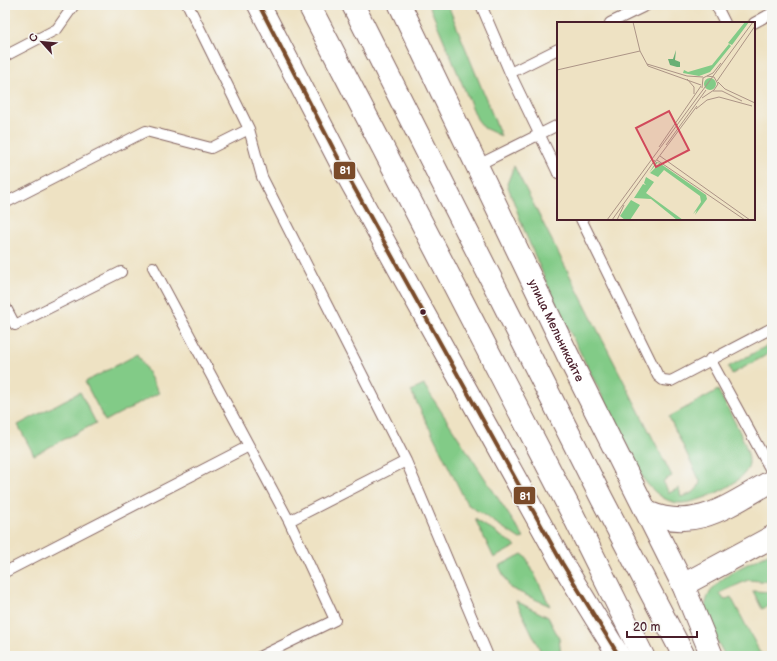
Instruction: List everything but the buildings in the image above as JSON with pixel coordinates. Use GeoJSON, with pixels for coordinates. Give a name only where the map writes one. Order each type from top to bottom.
{"type":"FeatureCollection","features":[{"type":"Feature","properties":{"kind":"main road"},"geometry":{"type":"LineString","coordinates":[[259,5],[346,173],[558,557],[619,656]]}},
{"type":"Feature","properties":{"kind":"main road"},"geometry":{"type":"LineString","coordinates":[[309,5],[383,151],[573,515],[643,656]]}},
{"type":"Feature","properties":{"kind":"main road"},"geometry":{"type":"LineString","coordinates":[[354,5],[419,132],[602,500],[684,656]]}},
{"type":"Feature","properties":{"kind":"main road","name":"улица Мельникайте"},"geometry":{"type":"LineString","coordinates":[[400,5],[478,165],[572,364],[683,585],[712,656]]}},
{"type":"Feature","properties":{"kind":"main road"},"geometry":{"type":"LineString","coordinates":[[647,512],[669,519],[684,520],[701,518],[772,481]]}},
{"type":"Feature","properties":{"kind":"main road"},"geometry":{"type":"LineString","coordinates":[[683,585],[772,537]]}},
{"type":"Feature","properties":{"kind":"lane"},"geometry":{"type":"LineString","coordinates":[[5,56],[57,29],[74,5]]}},
{"type":"Feature","properties":{"kind":"lane"},"geometry":{"type":"LineString","coordinates":[[188,5],[249,129],[262,177],[406,461],[488,656]]}},
{"type":"Feature","properties":{"kind":"lane"},"geometry":{"type":"LineString","coordinates":[[481,5],[510,73],[557,171]]}},
{"type":"Feature","properties":{"kind":"lane"},"geometry":{"type":"LineString","coordinates":[[612,22],[647,5]]}},
{"type":"Feature","properties":{"kind":"lane"},"geometry":{"type":"LineString","coordinates":[[716,5],[724,22]]}},
{"type":"Feature","properties":{"kind":"lane"},"geometry":{"type":"LineString","coordinates":[[755,22],[772,13]]}},
{"type":"Feature","properties":{"kind":"lane"},"geometry":{"type":"LineString","coordinates":[[510,73],[557,50]]}},
{"type":"Feature","properties":{"kind":"lane"},"geometry":{"type":"LineString","coordinates":[[478,165],[557,125]]}},
{"type":"Feature","properties":{"kind":"lane"},"geometry":{"type":"LineString","coordinates":[[5,203],[146,131],[211,148],[249,129]]}},
{"type":"Feature","properties":{"kind":"lane"},"geometry":{"type":"LineString","coordinates":[[581,220],[658,376],[663,380],[671,381],[710,359],[772,328]]}},
{"type":"Feature","properties":{"kind":"lane"},"geometry":{"type":"LineString","coordinates":[[154,268],[289,521],[335,620],[261,656]]}},
{"type":"Feature","properties":{"kind":"lane"},"geometry":{"type":"LineString","coordinates":[[5,306],[15,325],[121,272]]}},
{"type":"Feature","properties":{"kind":"lane"},"geometry":{"type":"LineString","coordinates":[[710,359],[772,472]]}},
{"type":"Feature","properties":{"kind":"lane"},"geometry":{"type":"LineString","coordinates":[[5,572],[249,446]]}},
{"type":"Feature","properties":{"kind":"lane"},"geometry":{"type":"LineString","coordinates":[[289,521],[406,461]]}},
{"type":"Feature","properties":{"kind":"green space"},"geometry":{"type":"Polygon","coordinates":[[[429,5],[448,5],[501,136],[484,128],[477,119],[429,5]]]}},
{"type":"Feature","properties":{"kind":"green space"},"geometry":{"type":"Polygon","coordinates":[[[514,166],[672,476],[663,481],[669,493],[679,488],[681,497],[688,495],[698,488],[700,481],[669,417],[718,390],[742,436],[748,455],[749,463],[746,471],[731,485],[709,496],[679,503],[668,501],[655,492],[644,480],[556,304],[526,235],[507,184],[514,166]]]}},
{"type":"Feature","properties":{"kind":"green space"},"geometry":{"type":"Polygon","coordinates":[[[772,343],[772,352],[732,374],[728,367],[772,343]]]}},
{"type":"Feature","properties":{"kind":"green space"},"geometry":{"type":"Polygon","coordinates":[[[138,354],[159,393],[105,421],[85,382],[138,354]]]}},
{"type":"Feature","properties":{"kind":"green space"},"geometry":{"type":"Polygon","coordinates":[[[424,385],[524,538],[520,539],[467,504],[411,391],[424,385]]]}},
{"type":"Feature","properties":{"kind":"green space"},"geometry":{"type":"Polygon","coordinates":[[[80,392],[96,423],[34,455],[18,425],[80,392]]]}},
{"type":"Feature","properties":{"kind":"green space"},"geometry":{"type":"Polygon","coordinates":[[[475,519],[516,546],[494,558],[475,519]]]}},
{"type":"Feature","properties":{"kind":"green space"},"geometry":{"type":"Polygon","coordinates":[[[772,552],[772,582],[748,580],[720,593],[724,600],[731,597],[762,656],[725,656],[711,630],[707,619],[706,602],[718,583],[728,575],[772,552]]]}},
{"type":"Feature","properties":{"kind":"green space"},"geometry":{"type":"Polygon","coordinates":[[[522,554],[526,557],[550,606],[510,588],[499,566],[522,554]]]}},
{"type":"Feature","properties":{"kind":"green space"},"geometry":{"type":"Polygon","coordinates":[[[753,591],[772,592],[772,604],[762,609],[753,591]]]}},
{"type":"Feature","properties":{"kind":"green space"},"geometry":{"type":"Polygon","coordinates":[[[516,601],[548,617],[559,638],[561,656],[543,656],[516,601]]]}},
{"type":"Feature","properties":{"kind":"transit line","name":"81"},"geometry":{"type":"LineString","coordinates":[[259,5],[346,173],[562,563],[619,656]]}}]}
